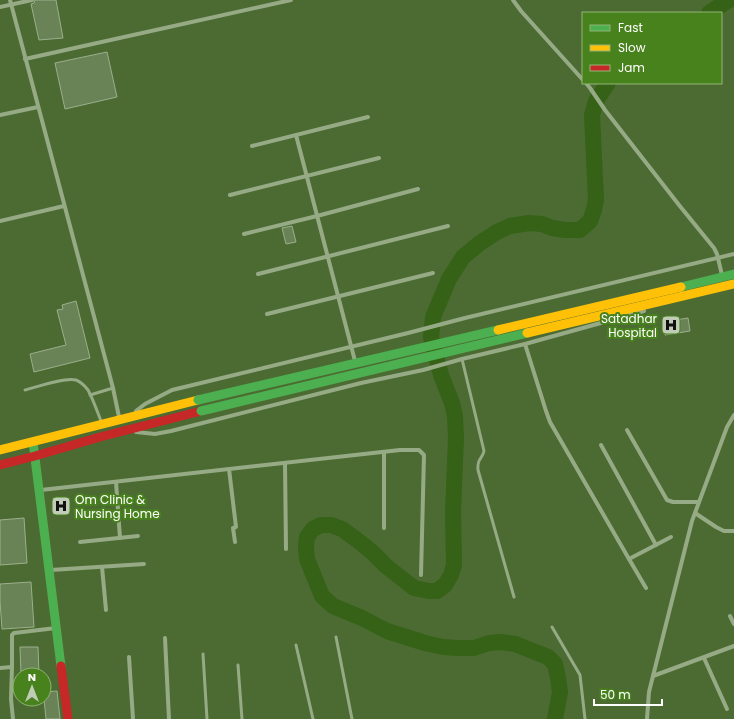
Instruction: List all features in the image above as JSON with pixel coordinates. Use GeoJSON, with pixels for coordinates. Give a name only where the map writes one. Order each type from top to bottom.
{"type":"FeatureCollection","features":[{"type":"Feature","properties":{"kind":"main road"},"geometry":{"type":"LineString","coordinates":[[0,450],[198,400],[734,274]]}},
{"type":"Feature","properties":{"kind":"main road"},"geometry":{"type":"LineString","coordinates":[[0,465],[201,411],[734,284]]}},
{"type":"Feature","properties":{"kind":"main road"},"geometry":{"type":"LineString","coordinates":[[33,442],[68,719]]}},
{"type":"Feature","properties":{"kind":"street"},"geometry":{"type":"LineString","coordinates":[[10,0],[113,388],[120,420]]}},
{"type":"Feature","properties":{"kind":"street"},"geometry":{"type":"LineString","coordinates":[[0,7],[32,0]]}},
{"type":"Feature","properties":{"kind":"street"},"geometry":{"type":"LineString","coordinates":[[25,59],[291,0]]}},
{"type":"Feature","properties":{"kind":"street"},"geometry":{"type":"LineString","coordinates":[[513,0],[521,11],[582,79]]}},
{"type":"Feature","properties":{"kind":"street"},"geometry":{"type":"LineString","coordinates":[[587,84],[605,110],[714,248],[718,258],[725,289]]}},
{"type":"Feature","properties":{"kind":"street"},"geometry":{"type":"LineString","coordinates":[[0,115],[38,107]]}},
{"type":"Feature","properties":{"kind":"street"},"geometry":{"type":"LineString","coordinates":[[252,146],[368,117]]}},
{"type":"Feature","properties":{"kind":"street"},"geometry":{"type":"LineString","coordinates":[[296,135],[361,383]]}},
{"type":"Feature","properties":{"kind":"street"},"geometry":{"type":"LineString","coordinates":[[230,196],[379,158]]}},
{"type":"Feature","properties":{"kind":"street"},"geometry":{"type":"LineString","coordinates":[[244,234],[418,189]]}},
{"type":"Feature","properties":{"kind":"street"},"geometry":{"type":"LineString","coordinates":[[0,221],[64,206]]}},
{"type":"Feature","properties":{"kind":"street"},"geometry":{"type":"LineString","coordinates":[[258,274],[448,226]]}},
{"type":"Feature","properties":{"kind":"street"},"geometry":{"type":"LineString","coordinates":[[130,417],[145,404],[172,390],[734,254]]}},
{"type":"Feature","properties":{"kind":"street"},"geometry":{"type":"LineString","coordinates":[[267,314],[433,273]]}},
{"type":"Feature","properties":{"kind":"street"},"geometry":{"type":"LineString","coordinates":[[671,304],[734,287]]}},
{"type":"Feature","properties":{"kind":"street"},"geometry":{"type":"LineString","coordinates":[[124,432],[155,434],[171,431],[361,383],[423,370],[648,310]]}},
{"type":"Feature","properties":{"kind":"street"},"geometry":{"type":"LineString","coordinates":[[525,344],[550,422],[646,588]]}},
{"type":"Feature","properties":{"kind":"street"},"geometry":{"type":"LineString","coordinates":[[647,719],[652,676],[692,521],[727,427],[734,415]]}},
{"type":"Feature","properties":{"kind":"street"},"geometry":{"type":"LineString","coordinates":[[626,430],[666,500],[673,502],[699,502]]}},
{"type":"Feature","properties":{"kind":"street"},"geometry":{"type":"LineString","coordinates":[[601,445],[656,545]]}},
{"type":"Feature","properties":{"kind":"street"},"geometry":{"type":"LineString","coordinates":[[38,491],[400,450],[419,450],[424,455],[421,576]]}},
{"type":"Feature","properties":{"kind":"street"},"geometry":{"type":"LineString","coordinates":[[384,452],[384,528]]}},
{"type":"Feature","properties":{"kind":"street"},"geometry":{"type":"LineString","coordinates":[[285,463],[286,549]]}},
{"type":"Feature","properties":{"kind":"street"},"geometry":{"type":"LineString","coordinates":[[229,469],[236,527],[233,528],[234,542]]}},
{"type":"Feature","properties":{"kind":"street"},"geometry":{"type":"LineString","coordinates":[[116,482],[120,538]]}},
{"type":"Feature","properties":{"kind":"street"},"geometry":{"type":"LineString","coordinates":[[695,513],[724,531],[734,531]]}},
{"type":"Feature","properties":{"kind":"street"},"geometry":{"type":"LineString","coordinates":[[80,542],[138,536]]}},
{"type":"Feature","properties":{"kind":"street"},"geometry":{"type":"LineString","coordinates":[[629,559],[671,537]]}},
{"type":"Feature","properties":{"kind":"street"},"geometry":{"type":"LineString","coordinates":[[49,570],[144,564]]}},
{"type":"Feature","properties":{"kind":"street"},"geometry":{"type":"LineString","coordinates":[[102,567],[106,610]]}},
{"type":"Feature","properties":{"kind":"street"},"geometry":{"type":"LineString","coordinates":[[730,616],[734,624]]}},
{"type":"Feature","properties":{"kind":"street"},"geometry":{"type":"LineString","coordinates":[[12,667],[13,634],[56,628]]}},
{"type":"Feature","properties":{"kind":"street"},"geometry":{"type":"LineString","coordinates":[[165,638],[169,719]]}},
{"type":"Feature","properties":{"kind":"street"},"geometry":{"type":"LineString","coordinates":[[652,676],[734,646]]}},
{"type":"Feature","properties":{"kind":"street"},"geometry":{"type":"LineString","coordinates":[[128,657],[133,719]]}},
{"type":"Feature","properties":{"kind":"street"},"geometry":{"type":"LineString","coordinates":[[704,658],[727,709]]}},
{"type":"Feature","properties":{"kind":"street"},"geometry":{"type":"LineString","coordinates":[[0,668],[12,668],[11,699],[13,719]]}},
{"type":"Feature","properties":{"kind":"lane"},"geometry":{"type":"LineString","coordinates":[[461,359],[484,451],[483,455],[478,460],[478,470],[514,597]]}},
{"type":"Feature","properties":{"kind":"lane"},"geometry":{"type":"LineString","coordinates":[[25,390],[63,380],[77,380],[82,383],[90,395],[102,424]]}},
{"type":"Feature","properties":{"kind":"lane"},"geometry":{"type":"LineString","coordinates":[[90,395],[113,388]]}},
{"type":"Feature","properties":{"kind":"lane"},"geometry":{"type":"LineString","coordinates":[[552,626],[580,675],[585,719]]}},
{"type":"Feature","properties":{"kind":"lane"},"geometry":{"type":"LineString","coordinates":[[336,637],[352,719]]}},
{"type":"Feature","properties":{"kind":"lane"},"geometry":{"type":"LineString","coordinates":[[296,645],[313,719]]}},
{"type":"Feature","properties":{"kind":"lane"},"geometry":{"type":"LineString","coordinates":[[203,654],[206,719]]}},
{"type":"Feature","properties":{"kind":"lane"},"geometry":{"type":"LineString","coordinates":[[238,665],[242,719]]}},
{"type":"Feature","properties":{"kind":"building"},"geometry":{"type":"Polygon","coordinates":[[[35,0],[56,0],[63,38],[39,40],[31,4],[34,3],[35,0]]]}},
{"type":"Feature","properties":{"kind":"building"},"geometry":{"type":"Polygon","coordinates":[[[107,52],[117,97],[65,109],[55,63],[107,52]]]}},
{"type":"Feature","properties":{"kind":"building"},"geometry":{"type":"Polygon","coordinates":[[[292,226],[296,242],[286,244],[282,228],[292,226]]]}},
{"type":"Feature","properties":{"kind":"building"},"geometry":{"type":"Polygon","coordinates":[[[76,301],[90,358],[34,372],[30,354],[66,345],[57,310],[63,309],[62,305],[76,301]]]}},
{"type":"Feature","properties":{"kind":"building"},"geometry":{"type":"Polygon","coordinates":[[[688,318],[690,331],[665,335],[663,322],[688,318]]]}},
{"type":"Feature","properties":{"kind":"building"},"geometry":{"type":"Polygon","coordinates":[[[24,518],[27,563],[0,565],[0,520],[24,518]]]}},
{"type":"Feature","properties":{"kind":"building"},"geometry":{"type":"Polygon","coordinates":[[[31,582],[34,627],[2,629],[0,584],[31,582]]]}},
{"type":"Feature","properties":{"kind":"building"},"geometry":{"type":"Polygon","coordinates":[[[20,647],[38,647],[39,667],[21,667],[20,647]]]}},
{"type":"Feature","properties":{"kind":"building"},"geometry":{"type":"Polygon","coordinates":[[[52,691],[57,691],[60,719],[46,719],[45,707],[52,707],[52,691]]]}},
{"type":"Feature","properties":{"kind":"waterway"},"geometry":{"type":"LineString","coordinates":[[711,12],[729,0]]}},
{"type":"Feature","properties":{"kind":"waterway"},"geometry":{"type":"LineString","coordinates":[[555,719],[560,692],[555,664],[548,657],[515,644],[501,642],[489,643],[474,648],[443,647],[387,631],[362,618],[333,606],[322,596],[307,559],[306,546],[307,537],[313,529],[321,525],[331,525],[342,529],[357,540],[386,566],[414,588],[437,591],[445,585],[451,575],[454,565],[453,511],[456,438],[455,416],[452,403],[441,375],[431,337],[433,317],[449,279],[463,257],[480,243],[497,232],[510,226],[529,223],[542,224],[552,228],[565,230],[580,230],[590,221],[596,200],[592,115],[596,101],[607,84]]}},
{"type":"Feature","properties":{"kind":"traffic: fast"},"geometry":{"type":"LineString","coordinates":[[681,287],[734,274]]}},
{"type":"Feature","properties":{"kind":"traffic: fast"},"geometry":{"type":"LineString","coordinates":[[198,400],[498,330]]}},
{"type":"Feature","properties":{"kind":"traffic: fast"},"geometry":{"type":"LineString","coordinates":[[201,411],[527,333]]}},
{"type":"Feature","properties":{"kind":"traffic: fast"},"geometry":{"type":"LineString","coordinates":[[33,442],[61,666]]}},
{"type":"Feature","properties":{"kind":"traffic: slow"},"geometry":{"type":"LineString","coordinates":[[527,333],[734,284]]}},
{"type":"Feature","properties":{"kind":"traffic: slow"},"geometry":{"type":"LineString","coordinates":[[498,330],[681,287]]}},
{"type":"Feature","properties":{"kind":"traffic: slow"},"geometry":{"type":"LineString","coordinates":[[0,450],[198,400]]}},
{"type":"Feature","properties":{"kind":"traffic: jam"},"geometry":{"type":"LineString","coordinates":[[0,465],[201,411]]}},
{"type":"Feature","properties":{"kind":"traffic: jam"},"geometry":{"type":"LineString","coordinates":[[61,666],[68,719]]}},
{"type":"Feature","properties":{"kind":"place","name":"Satadhar Hospital"},"geometry":{"type":"Point","coordinates":[671,325]}},
{"type":"Feature","properties":{"kind":"place","name":"Om Clinic & Nursing Home"},"geometry":{"type":"Point","coordinates":[61,506]}}]}
